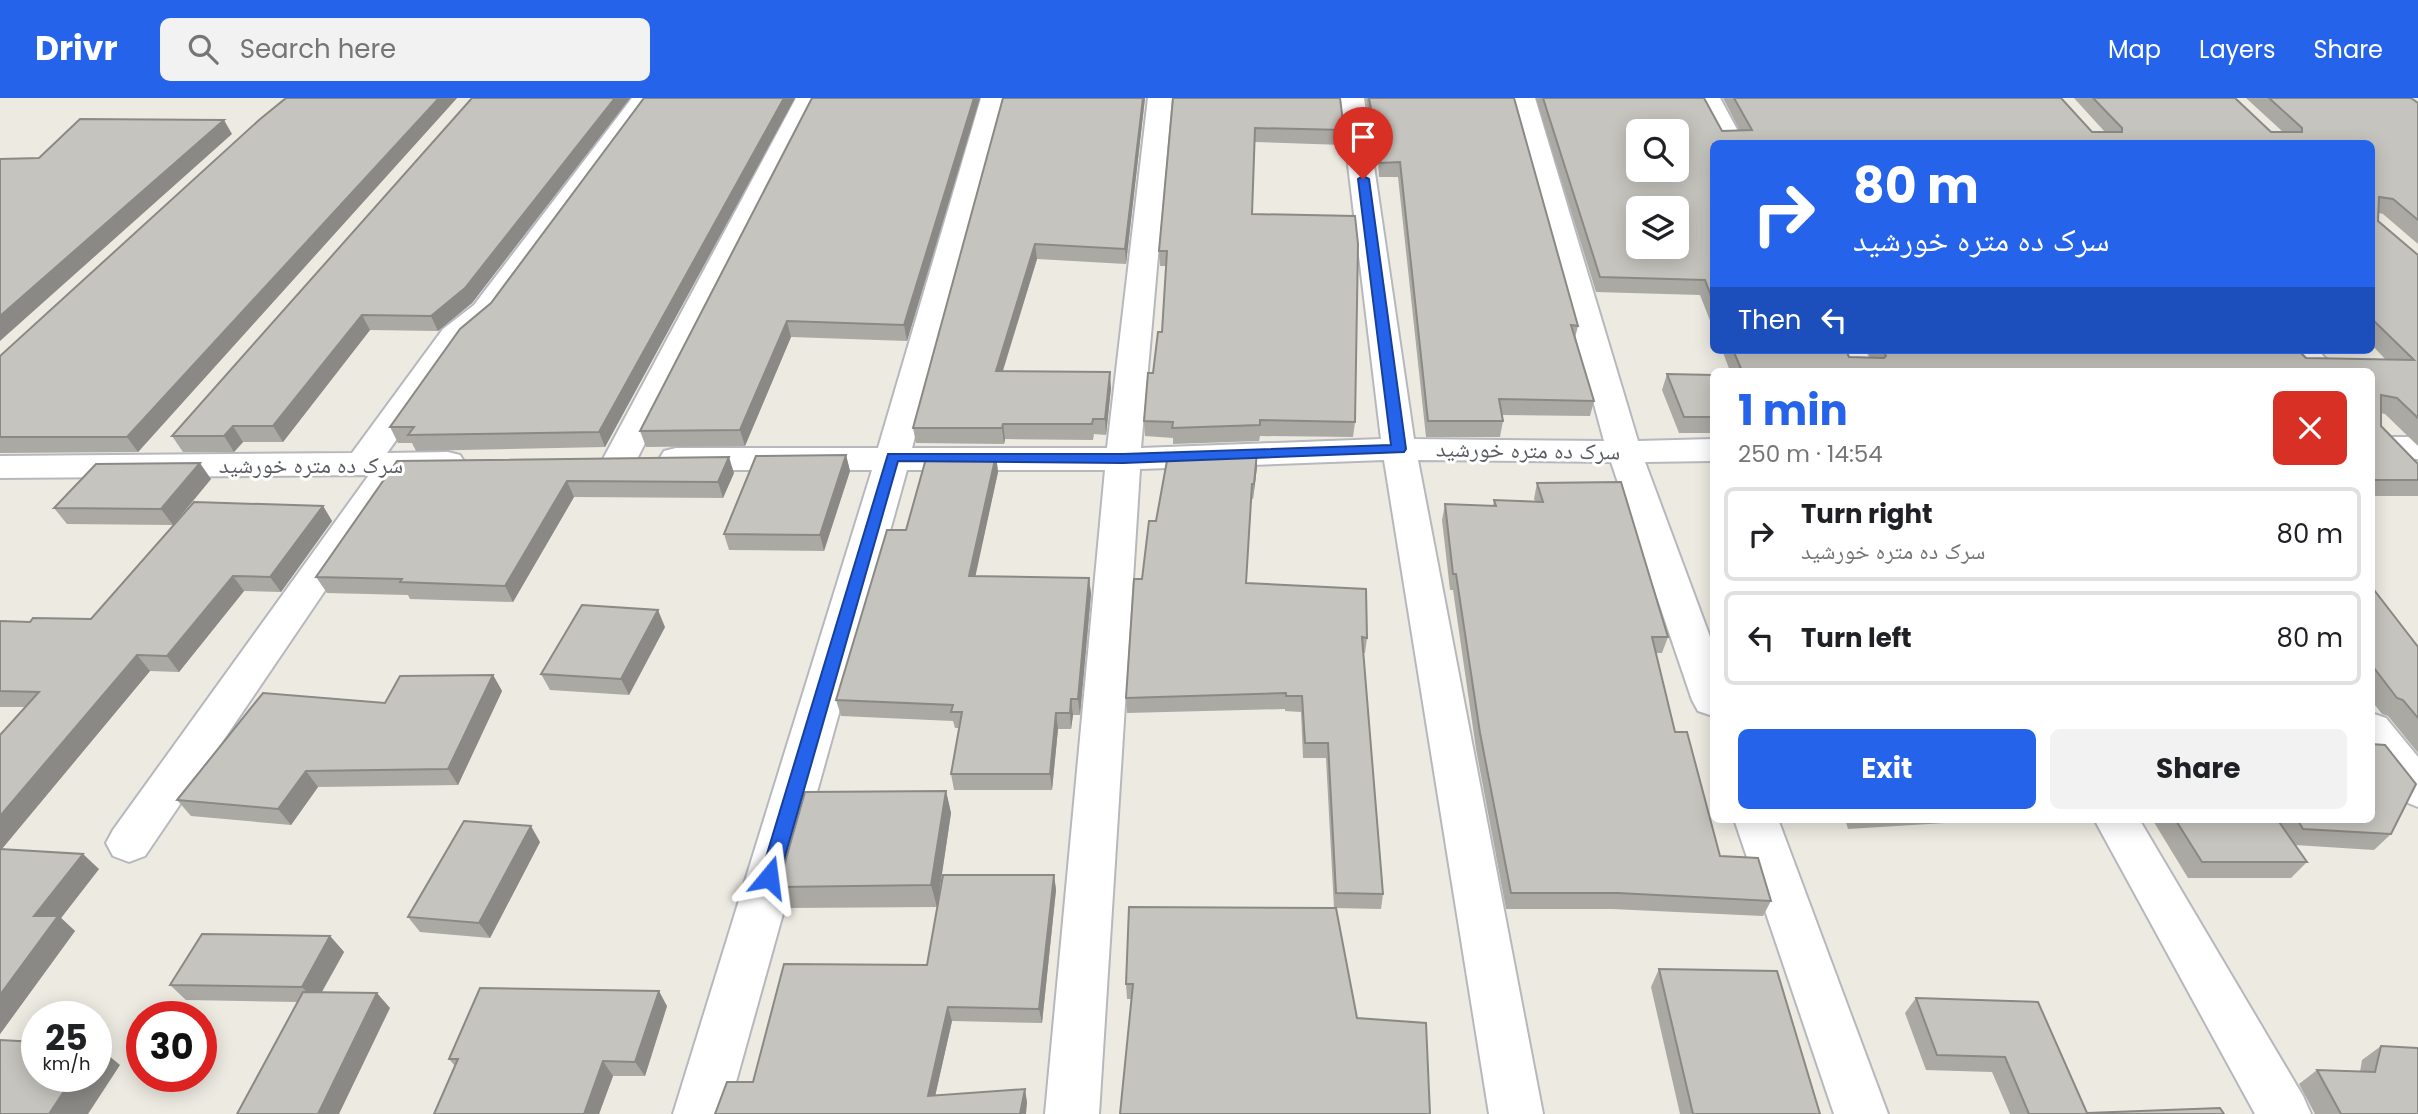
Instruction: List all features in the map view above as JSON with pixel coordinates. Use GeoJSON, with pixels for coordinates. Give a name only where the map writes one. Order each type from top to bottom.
{"type":"FeatureCollection","features":[{"type":"Feature","properties":{"kind":"street"},"geometry":{"type":"LineString","coordinates":[[129,844],[377,465],[454,336],[485,311],[644,98]]}},
{"type":"Feature","properties":{"kind":"street","name":"سرک ده متره خورشید"},"geometry":{"type":"LineString","coordinates":[[808,98],[607,460],[893,457],[1123,459],[1399,449],[1625,452],[1710,450]]}},
{"type":"Feature","properties":{"kind":"street"},"geometry":{"type":"LineString","coordinates":[[700,1114],[893,457],[993,98]]}},
{"type":"Feature","properties":{"kind":"street"},"geometry":{"type":"LineString","coordinates":[[1072,1114],[1123,459],[1160,98]]}},
{"type":"Feature","properties":{"kind":"street"},"geometry":{"type":"LineString","coordinates":[[1352,98],[1399,449],[1516,1114]]}},
{"type":"Feature","properties":{"kind":"street"},"geometry":{"type":"LineString","coordinates":[[1523,98],[1625,452],[1710,692]]}},
{"type":"Feature","properties":{"kind":"street"},"geometry":{"type":"LineString","coordinates":[[1708,98],[1731,140]]}},
{"type":"Feature","properties":{"kind":"street"},"geometry":{"type":"LineString","coordinates":[[2305,354],[2318,368]]}},
{"type":"Feature","properties":{"kind":"street"},"geometry":{"type":"LineString","coordinates":[[2375,427],[2401,454]]}},
{"type":"Feature","properties":{"kind":"street"},"geometry":{"type":"LineString","coordinates":[[149,465],[177,434]]}},
{"type":"Feature","properties":{"kind":"street","name":"سرک ده متره خورشید"},"geometry":{"type":"LineString","coordinates":[[0,467],[474,463]]}},
{"type":"Feature","properties":{"kind":"street"},"geometry":{"type":"LineString","coordinates":[[2375,734],[2418,789]]}},
{"type":"Feature","properties":{"kind":"street"},"geometry":{"type":"LineString","coordinates":[[1757,823],[1861,1114]]}},
{"type":"Feature","properties":{"kind":"street"},"geometry":{"type":"LineString","coordinates":[[2118,823],[2284,1114]]}},
{"type":"Feature","properties":{"kind":"building"},"geometry":{"type":"Polygon","coordinates":[[[286,98],[439,98],[127,437],[0,437],[0,356],[286,98]]]}},
{"type":"Feature","properties":{"kind":"building"},"geometry":{"type":"Polygon","coordinates":[[[472,98],[615,98],[465,288],[431,316],[362,315],[273,426],[233,426],[224,436],[172,436],[472,98]]]}},
{"type":"Feature","properties":{"kind":"building"},"geometry":{"type":"Polygon","coordinates":[[[644,98],[784,98],[599,432],[408,435],[414,427],[390,427],[460,329],[491,303],[644,98]]]}},
{"type":"Feature","properties":{"kind":"building"},"geometry":{"type":"Polygon","coordinates":[[[812,98],[974,98],[904,325],[787,321],[740,430],[640,431],[812,98]]]}},
{"type":"Feature","properties":{"kind":"building"},"geometry":{"type":"Polygon","coordinates":[[[1003,98],[1143,98],[1125,249],[1035,244],[996,371],[1110,372],[1105,419],[1093,419],[1092,424],[913,428],[1003,98]]]}},
{"type":"Feature","properties":{"kind":"building"},"geometry":{"type":"Polygon","coordinates":[[[1173,98],[1340,98],[1344,130],[1255,128],[1252,214],[1355,216],[1358,244],[1355,422],[1260,420],[1260,425],[1172,428],[1173,422],[1144,421],[1148,373],[1153,373],[1158,332],[1162,332],[1167,251],[1159,251],[1173,98]]]}},
{"type":"Feature","properties":{"kind":"building"},"geometry":{"type":"Polygon","coordinates":[[[1369,98],[1514,98],[1578,326],[1571,325],[1594,401],[1499,399],[1503,421],[1428,421],[1400,162],[1380,163],[1378,131],[1375,131],[1369,98]]]}},
{"type":"Feature","properties":{"kind":"building"},"geometry":{"type":"Polygon","coordinates":[[[1543,98],[1704,98],[1722,131],[1752,130],[1734,98],[2061,98],[2092,132],[2122,132],[2122,128],[2093,98],[2235,98],[2271,132],[2302,132],[2302,128],[2269,98],[2411,98],[2418,103],[2418,220],[2393,199],[2379,197],[2378,221],[2418,255],[2418,418],[2397,398],[2381,395],[2381,426],[2418,464],[2418,480],[2375,480],[2375,368],[1741,368],[1735,354],[1848,354],[1849,357],[1884,358],[1885,354],[2302,354],[2306,358],[2414,360],[2375,322],[2375,140],[1710,140],[1710,293],[1705,280],[1600,277],[1543,98]]]}},
{"type":"Feature","properties":{"kind":"building"},"geometry":{"type":"Polygon","coordinates":[[[80,119],[224,120],[0,316],[0,159],[39,158],[80,119]]]}},
{"type":"Feature","properties":{"kind":"building"},"geometry":{"type":"Polygon","coordinates":[[[1667,374],[1710,375],[1710,417],[1684,417],[1667,374]]]}},
{"type":"Feature","properties":{"kind":"building"},"geometry":{"type":"Polygon","coordinates":[[[1257,452],[1252,484],[1246,583],[1366,589],[1367,638],[1362,637],[1383,894],[1336,893],[1328,743],[1305,743],[1302,696],[1286,696],[1286,693],[1126,698],[1134,579],[1142,579],[1149,521],[1156,521],[1168,455],[1257,452]]]}},
{"type":"Feature","properties":{"kind":"building"},"geometry":{"type":"Polygon","coordinates":[[[846,455],[820,535],[724,534],[756,456],[846,455]]]}},
{"type":"Feature","properties":{"kind":"building"},"geometry":{"type":"Polygon","coordinates":[[[927,455],[996,455],[969,576],[1089,578],[1078,699],[1071,699],[1070,713],[1056,713],[1050,774],[951,774],[962,712],[951,712],[953,705],[836,700],[887,530],[906,530],[927,455]]]}},
{"type":"Feature","properties":{"kind":"building"},"geometry":{"type":"Polygon","coordinates":[[[729,457],[718,482],[567,481],[505,586],[316,577],[397,461],[729,457]]]}},
{"type":"Feature","properties":{"kind":"building"},"geometry":{"type":"Polygon","coordinates":[[[200,463],[161,509],[54,508],[96,464],[200,463]]]}},
{"type":"Feature","properties":{"kind":"building"},"geometry":{"type":"Polygon","coordinates":[[[1621,482],[1668,637],[1652,637],[1675,732],[1687,732],[1720,856],[1758,858],[1771,901],[1618,893],[1511,893],[1480,733],[1456,574],[1453,574],[1445,504],[1496,506],[1494,500],[1543,502],[1537,483],[1621,482]]]}},
{"type":"Feature","properties":{"kind":"building"},"geometry":{"type":"Polygon","coordinates":[[[194,502],[323,506],[270,577],[233,576],[167,656],[137,655],[0,816],[0,735],[39,692],[0,691],[0,621],[30,622],[33,618],[91,619],[194,502]]]}},
{"type":"Feature","properties":{"kind":"building"},"geometry":{"type":"Polygon","coordinates":[[[2375,591],[2418,647],[2418,718],[2403,700],[2397,698],[2375,669],[2375,591]]]}},
{"type":"Feature","properties":{"kind":"building"},"geometry":{"type":"Polygon","coordinates":[[[582,605],[658,610],[621,679],[541,674],[582,605]]]}},
{"type":"Feature","properties":{"kind":"building"},"geometry":{"type":"Polygon","coordinates":[[[493,675],[448,769],[306,771],[278,809],[177,800],[263,693],[385,703],[400,676],[493,675]]]}},
{"type":"Feature","properties":{"kind":"building"},"geometry":{"type":"Polygon","coordinates":[[[2375,744],[2385,745],[2416,784],[2391,834],[2303,829],[2299,823],[2375,823],[2375,744]]]}},
{"type":"Feature","properties":{"kind":"building"},"geometry":{"type":"Polygon","coordinates":[[[946,791],[931,885],[778,887],[805,792],[946,791]]]}},
{"type":"Feature","properties":{"kind":"building"},"geometry":{"type":"Polygon","coordinates":[[[464,821],[531,826],[479,923],[408,917],[464,821]]]}},
{"type":"Feature","properties":{"kind":"building"},"geometry":{"type":"Polygon","coordinates":[[[2178,823],[2280,823],[2307,862],[2202,862],[2178,823]]]}},
{"type":"Feature","properties":{"kind":"building"},"geometry":{"type":"Polygon","coordinates":[[[0,849],[83,854],[34,916],[58,916],[0,995],[0,849]]]}},
{"type":"Feature","properties":{"kind":"building"},"geometry":{"type":"Polygon","coordinates":[[[943,875],[1054,875],[1039,1009],[948,1007],[928,1096],[1025,1089],[1020,1114],[715,1114],[727,1082],[753,1082],[784,964],[927,965],[943,875]]]}},
{"type":"Feature","properties":{"kind":"building"},"geometry":{"type":"Polygon","coordinates":[[[1129,907],[1336,908],[1357,1018],[1426,1023],[1430,1114],[1120,1114],[1133,984],[1126,984],[1129,907]]]}},
{"type":"Feature","properties":{"kind":"building"},"geometry":{"type":"Polygon","coordinates":[[[202,934],[330,936],[302,987],[170,985],[202,934]]]}},
{"type":"Feature","properties":{"kind":"building"},"geometry":{"type":"Polygon","coordinates":[[[1659,969],[1777,971],[1820,1114],[1693,1114],[1659,969]]]}},
{"type":"Feature","properties":{"kind":"building"},"geometry":{"type":"Polygon","coordinates":[[[480,988],[659,991],[635,1062],[603,1061],[584,1114],[434,1114],[458,1059],[449,1059],[480,988]]]}},
{"type":"Feature","properties":{"kind":"building"},"geometry":{"type":"Polygon","coordinates":[[[303,992],[377,993],[318,1114],[237,1114],[303,992]]]}},
{"type":"Feature","properties":{"kind":"building"},"geometry":{"type":"Polygon","coordinates":[[[1916,998],[2038,1002],[2087,1113],[2220,1108],[2224,1114],[2029,1114],[2005,1057],[1937,1055],[1916,998]]]}},
{"type":"Feature","properties":{"kind":"building"},"geometry":{"type":"Polygon","coordinates":[[[0,1040],[21,1041],[21,1092],[63,1092],[49,1114],[0,1114],[0,1040]]]}},
{"type":"Feature","properties":{"kind":"building"},"geometry":{"type":"Polygon","coordinates":[[[2381,1046],[2418,1048],[2418,1114],[2341,1114],[2317,1070],[2375,1072],[2381,1046]]]}},
{"type":"Feature","properties":{"kind":"route"},"geometry":{"type":"LineString","coordinates":[[769,877],[893,457],[1123,459],[1399,449],[1363,179]]}}]}
